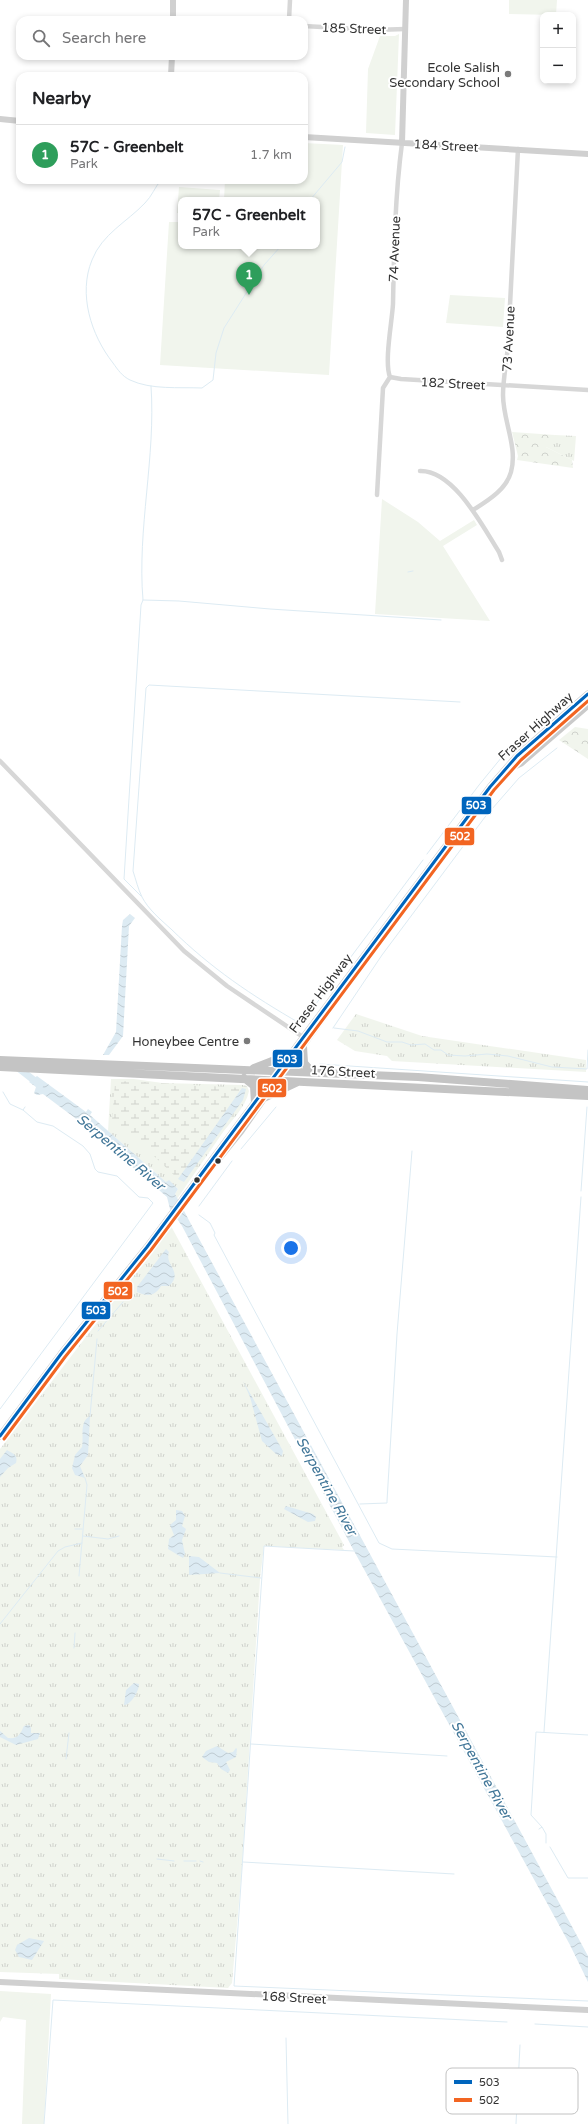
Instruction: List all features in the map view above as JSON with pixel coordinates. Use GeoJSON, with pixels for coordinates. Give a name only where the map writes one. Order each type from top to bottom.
{"type":"FeatureCollection","features":[{"type":"Feature","properties":{"kind":"highway"},"geometry":{"type":"LineString","coordinates":[[303,1046],[304,1063],[312,1072]]}},
{"type":"Feature","properties":{"kind":"highway"},"geometry":{"type":"LineString","coordinates":[[250,1070],[290,1054]]}},
{"type":"Feature","properties":{"kind":"highway","name":"176 Street"},"geometry":{"type":"LineString","coordinates":[[0,1060],[418,1077],[588,1090]]}},
{"type":"Feature","properties":{"kind":"highway","name":"176 Street"},"geometry":{"type":"LineString","coordinates":[[0,1067],[588,1096]]}},
{"type":"Feature","properties":{"kind":"highway"},"geometry":{"type":"LineString","coordinates":[[244,1078],[254,1086],[255,1103]]}},
{"type":"Feature","properties":{"kind":"highway"},"geometry":{"type":"LineString","coordinates":[[264,1098],[302,1081]]}},
{"type":"Feature","properties":{"kind":"main road"},"geometry":{"type":"LineString","coordinates":[[173,0],[173,16]]}},
{"type":"Feature","properties":{"kind":"main road","name":"74 Avenue"},"geometry":{"type":"LineString","coordinates":[[402,143],[406,0]]}},
{"type":"Feature","properties":{"kind":"main road"},"geometry":{"type":"LineString","coordinates":[[171,72],[172,60]]}},
{"type":"Feature","properties":{"kind":"main road"},"geometry":{"type":"LineString","coordinates":[[0,119],[16,121]]}},
{"type":"Feature","properties":{"kind":"main road","name":"184 Street"},"geometry":{"type":"LineString","coordinates":[[308,137],[588,154]]}},
{"type":"Feature","properties":{"kind":"main road","name":"Fraser Highway"},"geometry":{"type":"LineString","coordinates":[[0,1436],[169,1218],[255,1103],[303,1046],[379,936],[498,777],[517,756],[588,694]]}},
{"type":"Feature","properties":{"kind":"main road","name":"Fraser Highway"},"geometry":{"type":"LineString","coordinates":[[498,777],[521,763],[588,705]]}},
{"type":"Feature","properties":{"kind":"main road"},"geometry":{"type":"LineString","coordinates":[[281,1071],[341,990]]}},
{"type":"Feature","properties":{"kind":"main road","name":"Fraser Highway"},"geometry":{"type":"LineString","coordinates":[[281,1071],[290,1054],[341,990]]}},
{"type":"Feature","properties":{"kind":"main road","name":"Fraser Highway"},"geometry":{"type":"LineString","coordinates":[[181,1201],[211,1170],[264,1098],[274,1080]]}},
{"type":"Feature","properties":{"kind":"main road","name":"168 Street"},"geometry":{"type":"LineString","coordinates":[[0,1982],[588,2010]]}},
{"type":"Feature","properties":{"kind":"street"},"geometry":{"type":"LineString","coordinates":[[289,16],[290,0]]}},
{"type":"Feature","properties":{"kind":"street","name":"185 Street"},"geometry":{"type":"LineString","coordinates":[[308,26],[375,30],[405,29]]}},
{"type":"Feature","properties":{"kind":"street","name":"74 Avenue"},"geometry":{"type":"LineString","coordinates":[[376,495],[384,388],[390,377],[388,366],[393,304],[393,248],[397,179],[402,143]]}},
{"type":"Feature","properties":{"kind":"street","name":"73 Avenue"},"geometry":{"type":"LineString","coordinates":[[473,510],[500,489],[508,480],[511,471],[513,454],[504,412],[504,386],[518,149]]}},
{"type":"Feature","properties":{"kind":"street","name":"182 Street"},"geometry":{"type":"LineString","coordinates":[[390,377],[397,379],[588,390]]}},
{"type":"Feature","properties":{"kind":"street"},"geometry":{"type":"LineString","coordinates":[[420,471],[428,472],[447,483],[458,493],[473,510],[502,560]]}},
{"type":"Feature","properties":{"kind":"street"},"geometry":{"type":"LineString","coordinates":[[0,761],[184,951],[227,986],[303,1037]]}},
{"type":"Feature","properties":{"kind":"green space"},"geometry":{"type":"Polygon","coordinates":[[[509,0],[557,0],[556,12],[540,12],[540,15],[509,14],[509,0]]]}},
{"type":"Feature","properties":{"kind":"green space"},"geometry":{"type":"Polygon","coordinates":[[[399,34],[395,135],[366,133],[368,69],[380,36],[395,36],[399,34]]]}},
{"type":"Feature","properties":{"kind":"green space"},"geometry":{"type":"Polygon","coordinates":[[[308,143],[343,145],[329,375],[160,365],[169,222],[178,222],[178,249],[320,249],[320,197],[224,197],[225,184],[308,184],[308,143]]]}},
{"type":"Feature","properties":{"kind":"green space"},"geometry":{"type":"Polygon","coordinates":[[[179,187],[220,190],[219,197],[178,197],[179,187]]]}},
{"type":"Feature","properties":{"kind":"green space"},"geometry":{"type":"Polygon","coordinates":[[[450,295],[505,298],[503,327],[446,323],[450,295]]]}},
{"type":"Feature","properties":{"kind":"green space"},"geometry":{"type":"Polygon","coordinates":[[[512,432],[555,435],[553,440],[546,441],[546,447],[572,460],[573,468],[517,460],[518,456],[512,432]]]}},
{"type":"Feature","properties":{"kind":"green space"},"geometry":{"type":"Polygon","coordinates":[[[555,435],[576,436],[574,461],[546,447],[546,441],[555,435]]]}},
{"type":"Feature","properties":{"kind":"green space"},"geometry":{"type":"Polygon","coordinates":[[[382,499],[418,522],[440,541],[474,520],[477,525],[443,546],[490,621],[375,614],[382,499]]]}},
{"type":"Feature","properties":{"kind":"green space"},"geometry":{"type":"Polygon","coordinates":[[[575,727],[588,729],[588,759],[559,740],[575,727]]]}},
{"type":"Feature","properties":{"kind":"green space"},"geometry":{"type":"Polygon","coordinates":[[[356,1014],[422,1036],[586,1060],[586,1072],[392,1061],[387,1056],[355,1051],[337,1040],[356,1014]]]}},
{"type":"Feature","properties":{"kind":"green space"},"geometry":{"type":"Polygon","coordinates":[[[111,1079],[134,1079],[162,1083],[243,1085],[247,1086],[249,1091],[245,1103],[241,1109],[221,1135],[177,1199],[175,1194],[178,1189],[169,1181],[167,1183],[108,1131],[111,1079]]]}},
{"type":"Feature","properties":{"kind":"green space"},"geometry":{"type":"Polygon","coordinates":[[[127,1081],[242,1088],[242,1090],[178,1179],[133,1136],[112,1120],[115,1083],[127,1081]]]}},
{"type":"Feature","properties":{"kind":"green space"},"geometry":{"type":"Polygon","coordinates":[[[171,1226],[344,1545],[342,1547],[344,1550],[264,1546],[260,1579],[242,1868],[232,1983],[228,1988],[59,1979],[59,1974],[0,1972],[0,1449],[171,1226]]]}},
{"type":"Feature","properties":{"kind":"green space"},"geometry":{"type":"Polygon","coordinates":[[[0,1991],[51,1994],[44,2124],[22,2124],[26,2020],[3,2017],[0,2022],[0,1991]]]}},
{"type":"Feature","properties":{"kind":"water"},"geometry":{"type":"Polygon","coordinates":[[[130,914],[135,918],[129,926],[123,1036],[109,1055],[103,1055],[116,1032],[122,926],[123,920],[130,914]]]}},
{"type":"Feature","properties":{"kind":"water"},"geometry":{"type":"Polygon","coordinates":[[[37,1076],[86,1112],[88,1109],[92,1112],[90,1115],[166,1182],[169,1180],[178,1189],[175,1194],[191,1224],[588,1956],[588,1982],[570,1945],[354,1551],[182,1226],[170,1209],[167,1197],[79,1121],[43,1094],[37,1095],[34,1093],[36,1087],[29,1082],[37,1076]]]}},
{"type":"Feature","properties":{"kind":"water"},"geometry":{"type":"Polygon","coordinates":[[[242,1088],[246,1089],[243,1100],[184,1182],[178,1179],[242,1088]]]}},
{"type":"Feature","properties":{"kind":"water"},"geometry":{"type":"Polygon","coordinates":[[[166,1249],[169,1252],[168,1257],[175,1277],[173,1281],[169,1286],[161,1286],[154,1294],[151,1295],[145,1295],[137,1292],[137,1287],[166,1249]]]}},
{"type":"Feature","properties":{"kind":"water"},"geometry":{"type":"Polygon","coordinates":[[[243,1381],[283,1451],[282,1456],[276,1454],[262,1441],[250,1397],[243,1381]]]}},
{"type":"Feature","properties":{"kind":"water"},"geometry":{"type":"Polygon","coordinates":[[[90,1416],[88,1455],[80,1466],[85,1478],[75,1475],[72,1468],[75,1455],[82,1447],[84,1422],[90,1416]]]}},
{"type":"Feature","properties":{"kind":"water"},"geometry":{"type":"Polygon","coordinates":[[[7,1450],[16,1456],[16,1463],[8,1468],[0,1477],[0,1459],[7,1450]]]}},
{"type":"Feature","properties":{"kind":"water"},"geometry":{"type":"Polygon","coordinates":[[[286,1506],[313,1514],[316,1517],[315,1521],[308,1522],[284,1509],[286,1506]]]}},
{"type":"Feature","properties":{"kind":"water"},"geometry":{"type":"Polygon","coordinates":[[[176,1510],[182,1511],[185,1516],[182,1526],[186,1529],[182,1540],[185,1554],[183,1558],[168,1549],[169,1539],[174,1535],[170,1525],[176,1520],[176,1510]]]}},
{"type":"Feature","properties":{"kind":"water"},"geometry":{"type":"Polygon","coordinates":[[[189,1556],[199,1557],[220,1573],[189,1575],[189,1556]]]}},
{"type":"Feature","properties":{"kind":"water"},"geometry":{"type":"Polygon","coordinates":[[[134,1683],[139,1684],[136,1694],[129,1703],[124,1705],[126,1690],[134,1683]]]}},
{"type":"Feature","properties":{"kind":"water"},"geometry":{"type":"Polygon","coordinates":[[[29,1725],[31,1728],[31,1733],[40,1733],[38,1739],[16,1745],[0,1737],[0,1731],[8,1738],[15,1738],[20,1734],[24,1726],[29,1725]]]}},
{"type":"Feature","properties":{"kind":"water"},"geometry":{"type":"Polygon","coordinates":[[[217,1746],[228,1753],[233,1752],[236,1748],[237,1749],[236,1757],[226,1762],[230,1770],[228,1773],[221,1769],[217,1763],[209,1762],[202,1757],[206,1751],[217,1746]]]}},
{"type":"Feature","properties":{"kind":"water"},"geometry":{"type":"Polygon","coordinates":[[[29,1938],[44,1941],[32,1960],[19,1957],[15,1950],[17,1945],[29,1938]]]}},
{"type":"Feature","properties":{"kind":"waterway"},"geometry":{"type":"LineString","coordinates":[[313,197],[342,162],[345,147]]}},
{"type":"Feature","properties":{"kind":"waterway"},"geometry":{"type":"LineString","coordinates":[[158,184],[145,203],[108,236],[96,251],[88,273],[86,286],[89,314],[98,340],[120,373],[130,380],[156,387],[175,388],[202,388],[213,380],[216,353],[224,328],[264,265],[278,249]]}},
{"type":"Feature","properties":{"kind":"waterway"},"geometry":{"type":"LineString","coordinates":[[141,896],[124,879],[141,605],[143,600],[142,547],[151,439],[151,386]]}},
{"type":"Feature","properties":{"kind":"waterway"},"geometry":{"type":"LineString","coordinates":[[408,572],[413,571]]}},
{"type":"Feature","properties":{"kind":"waterway"},"geometry":{"type":"LineString","coordinates":[[143,600],[179,601],[270,609],[441,620]]}},
{"type":"Feature","properties":{"kind":"waterway"},"geometry":{"type":"LineString","coordinates":[[423,860],[301,1024],[265,1003],[217,969],[186,943],[151,910],[139,891],[133,871],[146,688],[149,685],[460,702]]}},
{"type":"Feature","properties":{"kind":"waterway"},"geometry":{"type":"LineString","coordinates":[[427,854],[479,785],[515,741]]}},
{"type":"Feature","properties":{"kind":"waterway"},"geometry":{"type":"LineString","coordinates":[[333,1028],[382,955],[485,817],[519,778],[557,748]]}},
{"type":"Feature","properties":{"kind":"waterway"},"geometry":{"type":"LineString","coordinates":[[334,1028],[358,1031],[387,1042],[402,1042],[411,1045],[425,1044],[434,1050],[441,1050],[448,1055],[465,1056],[487,1054],[508,1056],[552,1067],[587,1069],[588,1050]]}},
{"type":"Feature","properties":{"kind":"waterway"},"geometry":{"type":"LineString","coordinates":[[320,1064],[588,1082]]}},
{"type":"Feature","properties":{"kind":"waterway","name":"Serpentine River"},"geometry":{"type":"LineString","coordinates":[[17,1067],[40,1085]]}},
{"type":"Feature","properties":{"kind":"waterway"},"geometry":{"type":"LineString","coordinates":[[3,1092],[10,1104],[23,1110]]}},
{"type":"Feature","properties":{"kind":"waterway"},"geometry":{"type":"LineString","coordinates":[[0,1409],[153,1203],[148,1198],[139,1197],[117,1176],[98,1172],[95,1169],[90,1154],[83,1146],[53,1126],[37,1122],[23,1110],[25,1107]]}},
{"type":"Feature","properties":{"kind":"waterway"},"geometry":{"type":"LineString","coordinates":[[241,1149],[276,1107]]}},
{"type":"Feature","properties":{"kind":"waterway"},"geometry":{"type":"LineString","coordinates":[[581,1191],[587,1107]]}},
{"type":"Feature","properties":{"kind":"waterway"},"geometry":{"type":"LineString","coordinates":[[360,1504],[387,1503],[397,1334],[412,1151]]}},
{"type":"Feature","properties":{"kind":"waterway"},"geometry":{"type":"LineString","coordinates":[[199,1206],[232,1161]]}},
{"type":"Feature","properties":{"kind":"waterway"},"geometry":{"type":"LineString","coordinates":[[544,1732],[581,1197]]}},
{"type":"Feature","properties":{"kind":"waterway"},"geometry":{"type":"LineString","coordinates":[[199,1215],[210,1223],[215,1233],[214,1235],[379,1543],[392,1549],[557,1557]]}},
{"type":"Feature","properties":{"kind":"waterway"},"geometry":{"type":"LineString","coordinates":[[98,1331],[123,1302]]}},
{"type":"Feature","properties":{"kind":"waterway"},"geometry":{"type":"LineString","coordinates":[[90,1416],[97,1339]]}},
{"type":"Feature","properties":{"kind":"waterway"},"geometry":{"type":"LineString","coordinates":[[79,1576],[87,1485],[85,1478]]}},
{"type":"Feature","properties":{"kind":"waterway"},"geometry":{"type":"LineString","coordinates":[[75,1529],[82,1529]]}},
{"type":"Feature","properties":{"kind":"waterway"},"geometry":{"type":"LineString","coordinates":[[83,1536],[108,1539],[119,1536]]}},
{"type":"Feature","properties":{"kind":"waterway"},"geometry":{"type":"LineString","coordinates":[[0,1624],[58,1551],[65,1547],[82,1543]]}},
{"type":"Feature","properties":{"kind":"waterway"},"geometry":{"type":"LineString","coordinates":[[354,1551],[264,1546],[234,1986],[588,2001]]}},
{"type":"Feature","properties":{"kind":"waterway"},"geometry":{"type":"LineString","coordinates":[[220,1573],[261,1578]]}},
{"type":"Feature","properties":{"kind":"waterway"},"geometry":{"type":"LineString","coordinates":[[74,1648],[75,1633]]}},
{"type":"Feature","properties":{"kind":"waterway"},"geometry":{"type":"LineString","coordinates":[[542,1827],[531,1815],[536,1732],[588,1735]]}},
{"type":"Feature","properties":{"kind":"waterway"},"geometry":{"type":"LineString","coordinates":[[66,1759],[69,1733]]}},
{"type":"Feature","properties":{"kind":"waterway"},"geometry":{"type":"LineString","coordinates":[[251,1744],[447,1756]]}},
{"type":"Feature","properties":{"kind":"waterway"},"geometry":{"type":"LineString","coordinates":[[539,1829],[542,1827],[546,1834],[546,1843]]}},
{"type":"Feature","properties":{"kind":"waterway"},"geometry":{"type":"LineString","coordinates":[[550,1847],[568,1878],[588,1878]]}},
{"type":"Feature","properties":{"kind":"waterway"},"geometry":{"type":"LineString","coordinates":[[157,1859],[174,1861]]}},
{"type":"Feature","properties":{"kind":"waterway"},"geometry":{"type":"LineString","coordinates":[[184,1861],[196,1861]]}},
{"type":"Feature","properties":{"kind":"waterway"},"geometry":{"type":"LineString","coordinates":[[243,1862],[454,1874]]}},
{"type":"Feature","properties":{"kind":"waterway"},"geometry":{"type":"LineString","coordinates":[[44,2124],[53,2000],[507,2022]]}},
{"type":"Feature","properties":{"kind":"waterway"},"geometry":{"type":"LineString","coordinates":[[535,2024],[588,2027]]}},
{"type":"Feature","properties":{"kind":"waterway"},"geometry":{"type":"LineString","coordinates":[[286,2038],[288,2124]]}},
{"type":"Feature","properties":{"kind":"waterway"},"geometry":{"type":"LineString","coordinates":[[519,2068],[520,2045]]}},
{"type":"Feature","properties":{"kind":"waterway"},"geometry":{"type":"LineString","coordinates":[[516,2124],[517,2114]]}},
{"type":"Feature","properties":{"kind":"transit line","name":"503"},"geometry":{"type":"LineString","coordinates":[[0,1436],[61,1354],[147,1247],[490,787],[517,756],[588,694]]}},
{"type":"Feature","properties":{"kind":"transit line","name":"502"},"geometry":{"type":"LineString","coordinates":[[4,1439],[65,1357],[151,1250],[494,790],[521,760],[588,701]]}},
{"type":"Feature","properties":{"kind":"place","name":"Ecole Salish Secondary School"},"geometry":{"type":"Point","coordinates":[508,74]}},
{"type":"Feature","properties":{"kind":"place","name":"57C - Greenbelt"},"geometry":{"type":"Point","coordinates":[249,295]}},
{"type":"Feature","properties":{"kind":"place","name":"Honeybee Centre"},"geometry":{"type":"Point","coordinates":[247,1041]}}]}
